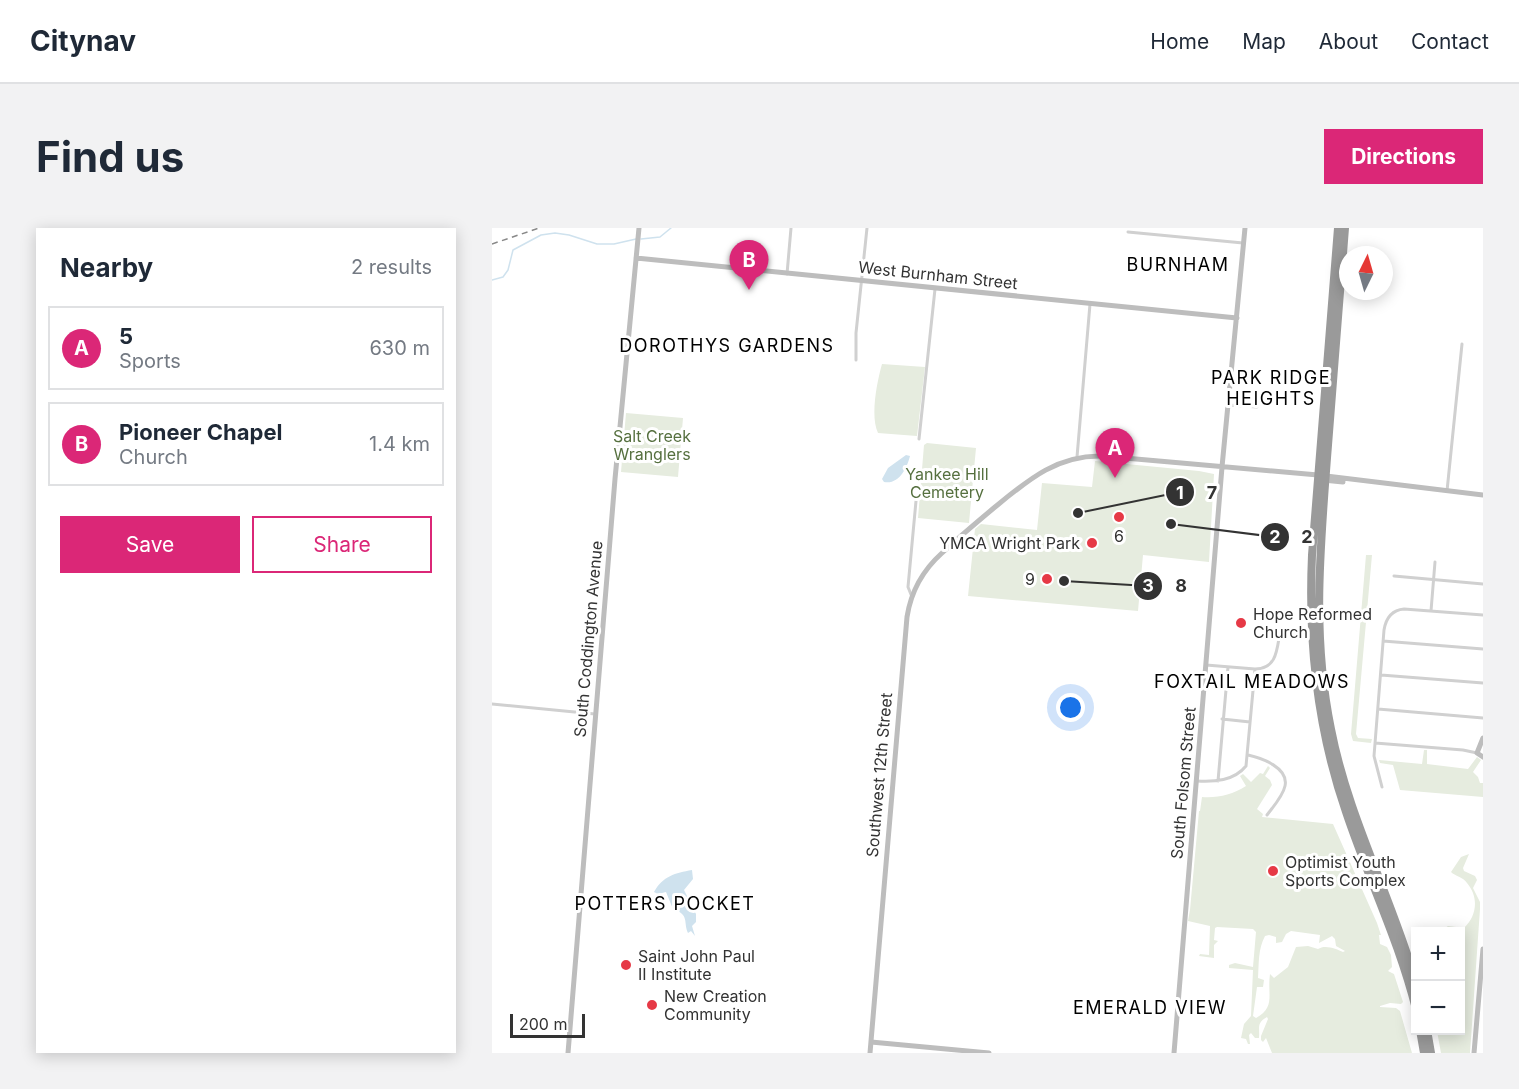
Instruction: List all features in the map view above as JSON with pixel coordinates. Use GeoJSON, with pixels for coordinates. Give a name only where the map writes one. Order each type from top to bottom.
{"type":"FeatureCollection","features":[{"type":"Feature","properties":{"kind":"highway"},"geometry":{"type":"LineString","coordinates":[[1338,228],[1322,478],[1319,645],[1334,748],[1353,812],[1416,981]]}},
{"type":"Feature","properties":{"kind":"highway"},"geometry":{"type":"LineString","coordinates":[[1345,228],[1311,595],[1313,656],[1321,718],[1333,771],[1345,811],[1395,942],[1411,993]]}},
{"type":"Feature","properties":{"kind":"highway"},"geometry":{"type":"LineString","coordinates":[[1421,1035],[1425,1053]]}},
{"type":"Feature","properties":{"kind":"highway"},"geometry":{"type":"LineString","coordinates":[[1428,1035],[1431,1053]]}},
{"type":"Feature","properties":{"kind":"street"},"geometry":{"type":"LineString","coordinates":[[787,274],[791,228]]}},
{"type":"Feature","properties":{"kind":"street"},"geometry":{"type":"LineString","coordinates":[[856,360],[856,333],[867,228]]}},
{"type":"Feature","properties":{"kind":"street","name":"South Folsom Street"},"geometry":{"type":"LineString","coordinates":[[1174,1053],[1222,467],[1245,228]]}},
{"type":"Feature","properties":{"kind":"street","name":"South Coddington Avenue"},"geometry":{"type":"LineString","coordinates":[[568,1053],[595,714],[638,230]]}},
{"type":"Feature","properties":{"kind":"street"},"geometry":{"type":"LineString","coordinates":[[1128,232],[1244,243]]}},
{"type":"Feature","properties":{"kind":"street","name":"West Burnham Street"},"geometry":{"type":"LineString","coordinates":[[636,258],[1237,318]]}},
{"type":"Feature","properties":{"kind":"street"},"geometry":{"type":"LineString","coordinates":[[919,439],[936,289]]}},
{"type":"Feature","properties":{"kind":"street"},"geometry":{"type":"LineString","coordinates":[[1077,458],[1090,304]]}},
{"type":"Feature","properties":{"kind":"street"},"geometry":{"type":"LineString","coordinates":[[1447,491],[1462,344]]}},
{"type":"Feature","properties":{"kind":"street"},"geometry":{"type":"LineString","coordinates":[[1229,405],[1257,407]]}},
{"type":"Feature","properties":{"kind":"street"},"geometry":{"type":"LineString","coordinates":[[912,597],[925,571],[947,548],[1037,474],[1051,466],[1077,458],[1102,456],[1483,495]]}},
{"type":"Feature","properties":{"kind":"street","name":"Southwest 12th Street"},"geometry":{"type":"LineString","coordinates":[[870,1053],[907,617],[912,597],[908,587],[916,501]]}},
{"type":"Feature","properties":{"kind":"street"},"geometry":{"type":"LineString","coordinates":[[1431,611],[1435,562]]}},
{"type":"Feature","properties":{"kind":"street"},"geometry":{"type":"LineString","coordinates":[[1395,576],[1483,584]]}},
{"type":"Feature","properties":{"kind":"street"},"geometry":{"type":"LineString","coordinates":[[1382,787],[1374,756],[1383,641],[1385,625],[1390,615],[1404,609],[1483,615]]}},
{"type":"Feature","properties":{"kind":"street"},"geometry":{"type":"LineString","coordinates":[[1206,665],[1255,669],[1267,667],[1274,660],[1280,632]]}},
{"type":"Feature","properties":{"kind":"street"},"geometry":{"type":"LineString","coordinates":[[1383,641],[1483,649]]}},
{"type":"Feature","properties":{"kind":"street"},"geometry":{"type":"LineString","coordinates":[[1218,781],[1228,667]]}},
{"type":"Feature","properties":{"kind":"street"},"geometry":{"type":"LineString","coordinates":[[1197,781],[1218,781],[1242,771],[1247,764],[1255,669]]}},
{"type":"Feature","properties":{"kind":"street"},"geometry":{"type":"LineString","coordinates":[[1381,675],[1483,683]]}},
{"type":"Feature","properties":{"kind":"street"},"geometry":{"type":"LineString","coordinates":[[492,705],[595,714]]}},
{"type":"Feature","properties":{"kind":"street"},"geometry":{"type":"LineString","coordinates":[[1378,709],[1483,718]]}},
{"type":"Feature","properties":{"kind":"street"},"geometry":{"type":"LineString","coordinates":[[1222,719],[1251,723]]}},
{"type":"Feature","properties":{"kind":"street"},"geometry":{"type":"LineString","coordinates":[[1477,753],[1483,738]]}},
{"type":"Feature","properties":{"kind":"street"},"geometry":{"type":"LineString","coordinates":[[1375,743],[1467,750],[1483,757]]}},
{"type":"Feature","properties":{"kind":"street"},"geometry":{"type":"LineString","coordinates":[[1248,755],[1272,765],[1284,778],[1284,788],[1267,815]]}},
{"type":"Feature","properties":{"kind":"street"},"geometry":{"type":"LineString","coordinates":[[1474,1053],[1483,949]]}},
{"type":"Feature","properties":{"kind":"street"},"geometry":{"type":"LineString","coordinates":[[871,1042],[989,1053]]}},
{"type":"Feature","properties":{"kind":"green space"},"geometry":{"type":"Polygon","coordinates":[[[882,364],[925,367],[917,436],[878,433],[874,408],[882,364]]]}},
{"type":"Feature","properties":{"kind":"green space","name":"Salt Creek Wranglers"},"geometry":{"type":"Polygon","coordinates":[[[626,413],[683,418],[678,477],[621,472],[626,413]]]}},
{"type":"Feature","properties":{"kind":"green space","name":"Yankee Hill Cemetery"},"geometry":{"type":"Polygon","coordinates":[[[927,443],[976,448],[969,523],[918,518],[924,445],[927,443]]]}},
{"type":"Feature","properties":{"kind":"green space","name":"YMCA Wright Park"},"geometry":{"type":"Polygon","coordinates":[[[1095,461],[1214,474],[1209,562],[1143,555],[1138,611],[968,596],[975,529],[981,524],[1037,530],[1042,483],[1092,487],[1095,461]]]}},
{"type":"Feature","properties":{"kind":"green space"},"geometry":{"type":"Polygon","coordinates":[[[1366,555],[1372,555],[1356,734],[1358,738],[1372,739],[1371,743],[1353,741],[1351,734],[1366,555]]]}},
{"type":"Feature","properties":{"kind":"green space"},"geometry":{"type":"Polygon","coordinates":[[[1424,750],[1427,750],[1427,764],[1468,769],[1477,757],[1481,760],[1473,772],[1480,783],[1483,783],[1483,797],[1400,790],[1393,765],[1380,763],[1379,760],[1422,764],[1424,750]]]}},
{"type":"Feature","properties":{"kind":"green space"},"geometry":{"type":"Polygon","coordinates":[[[1268,766],[1270,768],[1265,776],[1272,785],[1257,809],[1263,814],[1262,817],[1333,824],[1377,923],[1381,935],[1379,935],[1380,944],[1387,947],[1391,955],[1392,967],[1388,971],[1394,974],[1403,1002],[1380,1007],[1396,1008],[1400,1011],[1412,1053],[1272,1053],[1266,1038],[1263,1042],[1261,1040],[1267,1017],[1260,1024],[1259,1038],[1255,1038],[1251,1033],[1249,1035],[1250,1044],[1248,1044],[1246,1039],[1241,1038],[1244,1024],[1251,1016],[1253,970],[1229,968],[1229,965],[1235,963],[1253,967],[1256,932],[1253,929],[1217,927],[1214,940],[1218,941],[1214,945],[1214,958],[1199,956],[1200,954],[1209,955],[1210,926],[1188,921],[1202,797],[1225,795],[1241,789],[1246,786],[1240,776],[1243,774],[1251,782],[1260,773],[1263,774],[1268,766]],[[1291,931],[1286,934],[1282,942],[1276,943],[1276,937],[1265,936],[1260,951],[1258,978],[1264,980],[1263,987],[1257,987],[1253,1016],[1256,1018],[1262,1014],[1268,1005],[1270,974],[1274,978],[1288,967],[1296,947],[1308,946],[1318,949],[1327,947],[1345,951],[1336,946],[1332,936],[1319,943],[1320,935],[1291,931]]]}},
{"type":"Feature","properties":{"kind":"green space"},"geometry":{"type":"Polygon","coordinates":[[[1469,854],[1463,868],[1477,880],[1473,888],[1480,902],[1470,1053],[1441,1053],[1438,1035],[1465,1035],[1465,927],[1472,918],[1475,900],[1467,883],[1451,872],[1461,857],[1469,854]]]}},
{"type":"Feature","properties":{"kind":"water"},"geometry":{"type":"Polygon","coordinates":[[[906,455],[910,456],[902,475],[894,481],[884,482],[882,479],[888,468],[906,455]]]}},
{"type":"Feature","properties":{"kind":"water"},"geometry":{"type":"Polygon","coordinates":[[[692,870],[693,879],[684,890],[696,914],[696,922],[692,926],[695,936],[691,931],[688,933],[684,916],[673,909],[666,892],[658,894],[654,892],[661,882],[670,876],[692,870]]]}},
{"type":"Feature","properties":{"kind":"waterway"},"geometry":{"type":"LineString","coordinates":[[641,239],[660,237],[671,228]]}},
{"type":"Feature","properties":{"kind":"waterway"},"geometry":{"type":"LineString","coordinates":[[492,280],[503,277],[508,270],[513,250],[541,235],[555,233],[569,235],[597,244],[614,244],[636,239]]}},
{"type":"Feature","properties":{"kind":"railway"},"geometry":{"type":"LineString","coordinates":[[492,244],[539,228]]}},
{"type":"Feature","properties":{"kind":"place","name":"Pioneer Chapel"},"geometry":{"type":"Point","coordinates":[749,290]}},
{"type":"Feature","properties":{"kind":"place","name":"5"},"geometry":{"type":"Point","coordinates":[1115,478]}},
{"type":"Feature","properties":{"kind":"place","name":"7"},"geometry":{"type":"Point","coordinates":[1078,513]}},
{"type":"Feature","properties":{"kind":"place","name":"6"},"geometry":{"type":"Point","coordinates":[1119,517]}},
{"type":"Feature","properties":{"kind":"place","name":"2"},"geometry":{"type":"Point","coordinates":[1171,524]}},
{"type":"Feature","properties":{"kind":"place","name":"YMCA Wright Park"},"geometry":{"type":"Point","coordinates":[1092,543]}},
{"type":"Feature","properties":{"kind":"place","name":"9"},"geometry":{"type":"Point","coordinates":[1047,579]}},
{"type":"Feature","properties":{"kind":"place","name":"8"},"geometry":{"type":"Point","coordinates":[1064,581]}},
{"type":"Feature","properties":{"kind":"place","name":"Hope Reformed Church"},"geometry":{"type":"Point","coordinates":[1241,623]}},
{"type":"Feature","properties":{"kind":"place","name":"Optimist Youth Sports Complex"},"geometry":{"type":"Point","coordinates":[1273,871]}},
{"type":"Feature","properties":{"kind":"place","name":"Saint John Paul II Institute"},"geometry":{"type":"Point","coordinates":[626,965]}},
{"type":"Feature","properties":{"kind":"place","name":"New Creation Community"},"geometry":{"type":"Point","coordinates":[652,1005]}},
{"type":"Feature","properties":{"kind":"district","name":"BURNHAM"},"geometry":{"type":"Point","coordinates":[1178,265]}},
{"type":"Feature","properties":{"kind":"district","name":"DOROTHYS GARDENS"},"geometry":{"type":"Point","coordinates":[727,346]}},
{"type":"Feature","properties":{"kind":"district","name":"PARK RIDGE HEIGHTS"},"geometry":{"type":"Point","coordinates":[1271,388]}},
{"type":"Feature","properties":{"kind":"district","name":"FOXTAIL MEADOWS"},"geometry":{"type":"Point","coordinates":[1252,682]}},
{"type":"Feature","properties":{"kind":"district","name":"POTTERS POCKET"},"geometry":{"type":"Point","coordinates":[665,904]}},
{"type":"Feature","properties":{"kind":"district","name":"EMERALD VIEW"},"geometry":{"type":"Point","coordinates":[1150,1008]}}]}
